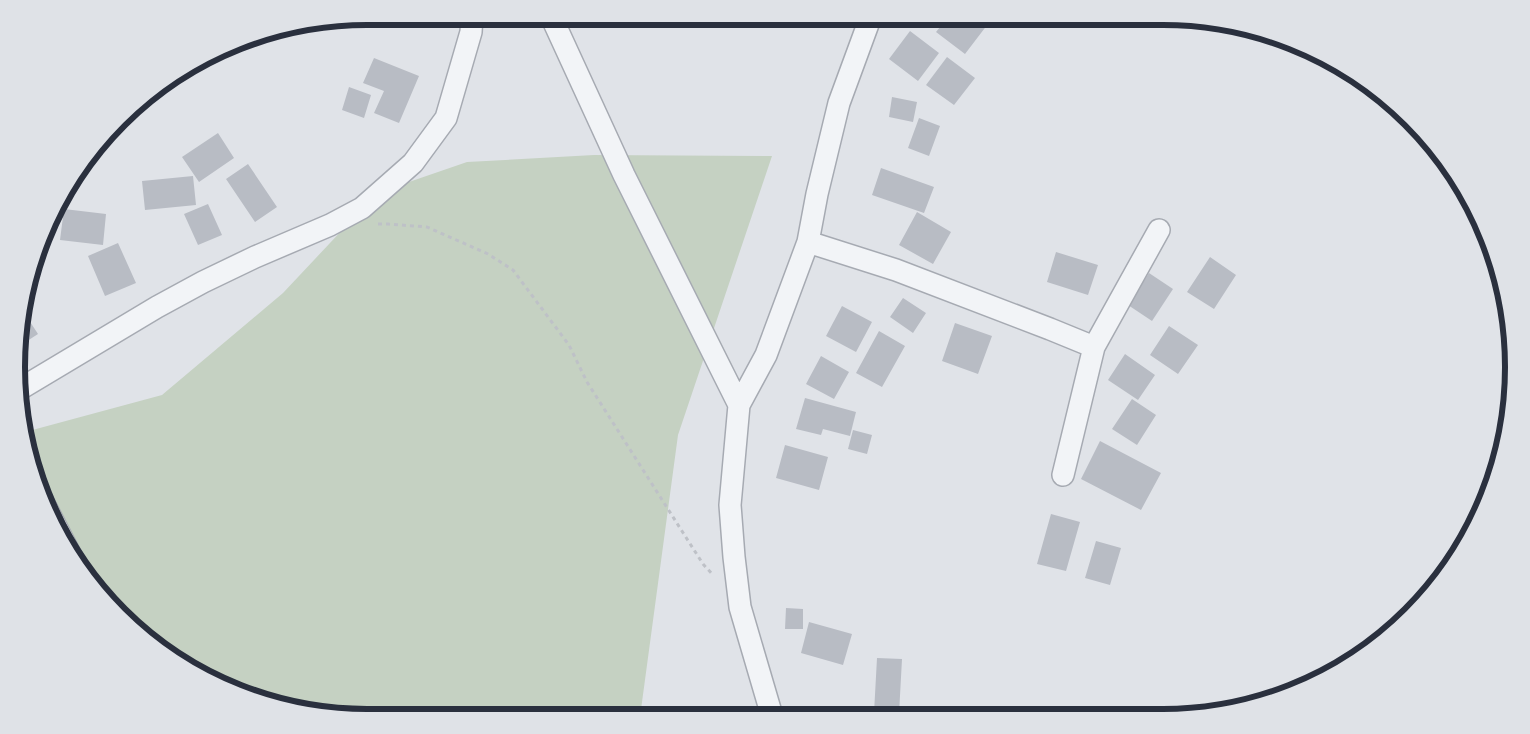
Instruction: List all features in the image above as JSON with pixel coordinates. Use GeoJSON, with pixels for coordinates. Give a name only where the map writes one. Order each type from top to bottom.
{"type":"FeatureCollection","features":[{"type":"Feature","properties":{"kind":"street"},"geometry":{"type":"LineString","coordinates":[[26,386],[157,307],[196,286],[330,225],[362,208],[413,163],[446,118],[471,25]]}},
{"type":"Feature","properties":{"kind":"street"},"geometry":{"type":"LineString","coordinates":[[555,25],[624,176],[739,405]]}},
{"type":"Feature","properties":{"kind":"street"},"geometry":{"type":"LineString","coordinates":[[770,709],[740,607],[734,557],[730,505],[739,405],[766,355],[808,242],[817,194],[839,103],[868,25]]}},
{"type":"Feature","properties":{"kind":"street"},"geometry":{"type":"LineString","coordinates":[[1063,475],[1094,347],[1159,230]]}},
{"type":"Feature","properties":{"kind":"street"},"geometry":{"type":"LineString","coordinates":[[808,242],[896,270],[1094,347]]}},
{"type":"Feature","properties":{"kind":"path"},"geometry":{"type":"LineString","coordinates":[[369,225],[388,224],[427,227],[488,254],[513,270],[569,346],[587,382],[625,443],[703,564],[715,578]]}},
{"type":"Feature","properties":{"kind":"green space"},"geometry":{"type":"Polygon","coordinates":[[[594,155],[772,156],[678,435],[641,709],[345,708],[322,706],[278,697],[236,683],[216,674],[177,651],[125,609],[96,575],[71,538],[60,518],[43,477],[31,430],[162,395],[283,293],[377,193],[467,162],[594,155]]]}},
{"type":"Feature","properties":{"kind":"building"},"geometry":{"type":"Polygon","coordinates":[[[942,25],[987,25],[965,54],[936,32],[942,25]]]}},
{"type":"Feature","properties":{"kind":"building"},"geometry":{"type":"Polygon","coordinates":[[[910,31],[939,53],[918,81],[889,59],[910,31]]]}},
{"type":"Feature","properties":{"kind":"building"},"geometry":{"type":"Polygon","coordinates":[[[947,57],[975,78],[954,105],[926,85],[947,57]]]}},
{"type":"Feature","properties":{"kind":"building"},"geometry":{"type":"Polygon","coordinates":[[[374,58],[419,76],[399,123],[374,113],[384,91],[363,83],[374,58]]]}},
{"type":"Feature","properties":{"kind":"building"},"geometry":{"type":"Polygon","coordinates":[[[349,87],[371,95],[364,118],[342,110],[349,87]]]}},
{"type":"Feature","properties":{"kind":"building"},"geometry":{"type":"Polygon","coordinates":[[[892,97],[917,102],[913,122],[889,117],[892,97]]]}},
{"type":"Feature","properties":{"kind":"building"},"geometry":{"type":"Polygon","coordinates":[[[919,118],[940,126],[929,156],[908,148],[919,118]]]}},
{"type":"Feature","properties":{"kind":"building"},"geometry":{"type":"Polygon","coordinates":[[[218,133],[234,158],[199,182],[182,157],[218,133]]]}},
{"type":"Feature","properties":{"kind":"building"},"geometry":{"type":"Polygon","coordinates":[[[248,164],[277,207],[255,222],[226,179],[248,164]]]}},
{"type":"Feature","properties":{"kind":"building"},"geometry":{"type":"Polygon","coordinates":[[[881,168],[934,187],[924,213],[872,195],[881,168]]]}},
{"type":"Feature","properties":{"kind":"building"},"geometry":{"type":"Polygon","coordinates":[[[193,176],[196,205],[145,210],[142,181],[193,176]]]}},
{"type":"Feature","properties":{"kind":"building"},"geometry":{"type":"Polygon","coordinates":[[[208,204],[222,235],[198,245],[184,214],[208,204]]]}},
{"type":"Feature","properties":{"kind":"building"},"geometry":{"type":"Polygon","coordinates":[[[64,209],[106,214],[103,245],[60,240],[64,209]]]}},
{"type":"Feature","properties":{"kind":"building"},"geometry":{"type":"Polygon","coordinates":[[[917,212],[951,232],[933,264],[899,245],[917,212]]]}},
{"type":"Feature","properties":{"kind":"building"},"geometry":{"type":"Polygon","coordinates":[[[118,243],[136,283],[105,296],[88,256],[118,243]]]}},
{"type":"Feature","properties":{"kind":"building"},"geometry":{"type":"Polygon","coordinates":[[[1056,252],[1098,265],[1088,295],[1047,282],[1056,252]]]}},
{"type":"Feature","properties":{"kind":"building"},"geometry":{"type":"Polygon","coordinates":[[[1210,257],[1236,275],[1214,309],[1187,292],[1210,257]]]}},
{"type":"Feature","properties":{"kind":"building"},"geometry":{"type":"Polygon","coordinates":[[[1149,273],[1173,289],[1152,321],[1128,305],[1149,273]]]}},
{"type":"Feature","properties":{"kind":"building"},"geometry":{"type":"Polygon","coordinates":[[[903,298],[926,313],[913,333],[890,317],[903,298]]]}},
{"type":"Feature","properties":{"kind":"building"},"geometry":{"type":"Polygon","coordinates":[[[842,306],[872,322],[856,352],[826,336],[842,306]]]}},
{"type":"Feature","properties":{"kind":"building"},"geometry":{"type":"Polygon","coordinates":[[[28,319],[38,334],[26,342],[28,319]]]}},
{"type":"Feature","properties":{"kind":"building"},"geometry":{"type":"Polygon","coordinates":[[[955,323],[992,336],[978,374],[942,361],[955,323]]]}},
{"type":"Feature","properties":{"kind":"building"},"geometry":{"type":"Polygon","coordinates":[[[1169,326],[1198,345],[1178,374],[1150,355],[1169,326]]]}},
{"type":"Feature","properties":{"kind":"building"},"geometry":{"type":"Polygon","coordinates":[[[879,331],[905,346],[882,387],[856,373],[879,331]]]}},
{"type":"Feature","properties":{"kind":"building"},"geometry":{"type":"Polygon","coordinates":[[[1125,354],[1155,375],[1138,400],[1108,380],[1125,354]]]}},
{"type":"Feature","properties":{"kind":"building"},"geometry":{"type":"Polygon","coordinates":[[[821,356],[849,372],[834,399],[806,384],[821,356]]]}},
{"type":"Feature","properties":{"kind":"building"},"geometry":{"type":"Polygon","coordinates":[[[805,398],[856,412],[850,436],[823,429],[821,435],[796,429],[805,398]]]}},
{"type":"Feature","properties":{"kind":"building"},"geometry":{"type":"Polygon","coordinates":[[[1132,399],[1156,415],[1137,445],[1112,429],[1132,399]]]}},
{"type":"Feature","properties":{"kind":"building"},"geometry":{"type":"Polygon","coordinates":[[[853,430],[872,435],[867,454],[848,449],[853,430]]]}},
{"type":"Feature","properties":{"kind":"building"},"geometry":{"type":"Polygon","coordinates":[[[1100,441],[1161,473],[1141,510],[1081,479],[1100,441]]]}},
{"type":"Feature","properties":{"kind":"building"},"geometry":{"type":"Polygon","coordinates":[[[785,445],[828,457],[819,490],[776,478],[785,445]]]}},
{"type":"Feature","properties":{"kind":"building"},"geometry":{"type":"Polygon","coordinates":[[[1051,514],[1080,522],[1066,571],[1037,564],[1051,514]]]}},
{"type":"Feature","properties":{"kind":"building"},"geometry":{"type":"Polygon","coordinates":[[[1096,541],[1121,548],[1110,585],[1085,578],[1096,541]]]}},
{"type":"Feature","properties":{"kind":"building"},"geometry":{"type":"Polygon","coordinates":[[[786,608],[803,609],[803,629],[785,629],[786,608]]]}},
{"type":"Feature","properties":{"kind":"building"},"geometry":{"type":"Polygon","coordinates":[[[809,622],[852,634],[843,665],[801,653],[809,622]]]}},
{"type":"Feature","properties":{"kind":"building"},"geometry":{"type":"Polygon","coordinates":[[[877,658],[902,659],[899,709],[874,709],[877,658]]]}}]}
